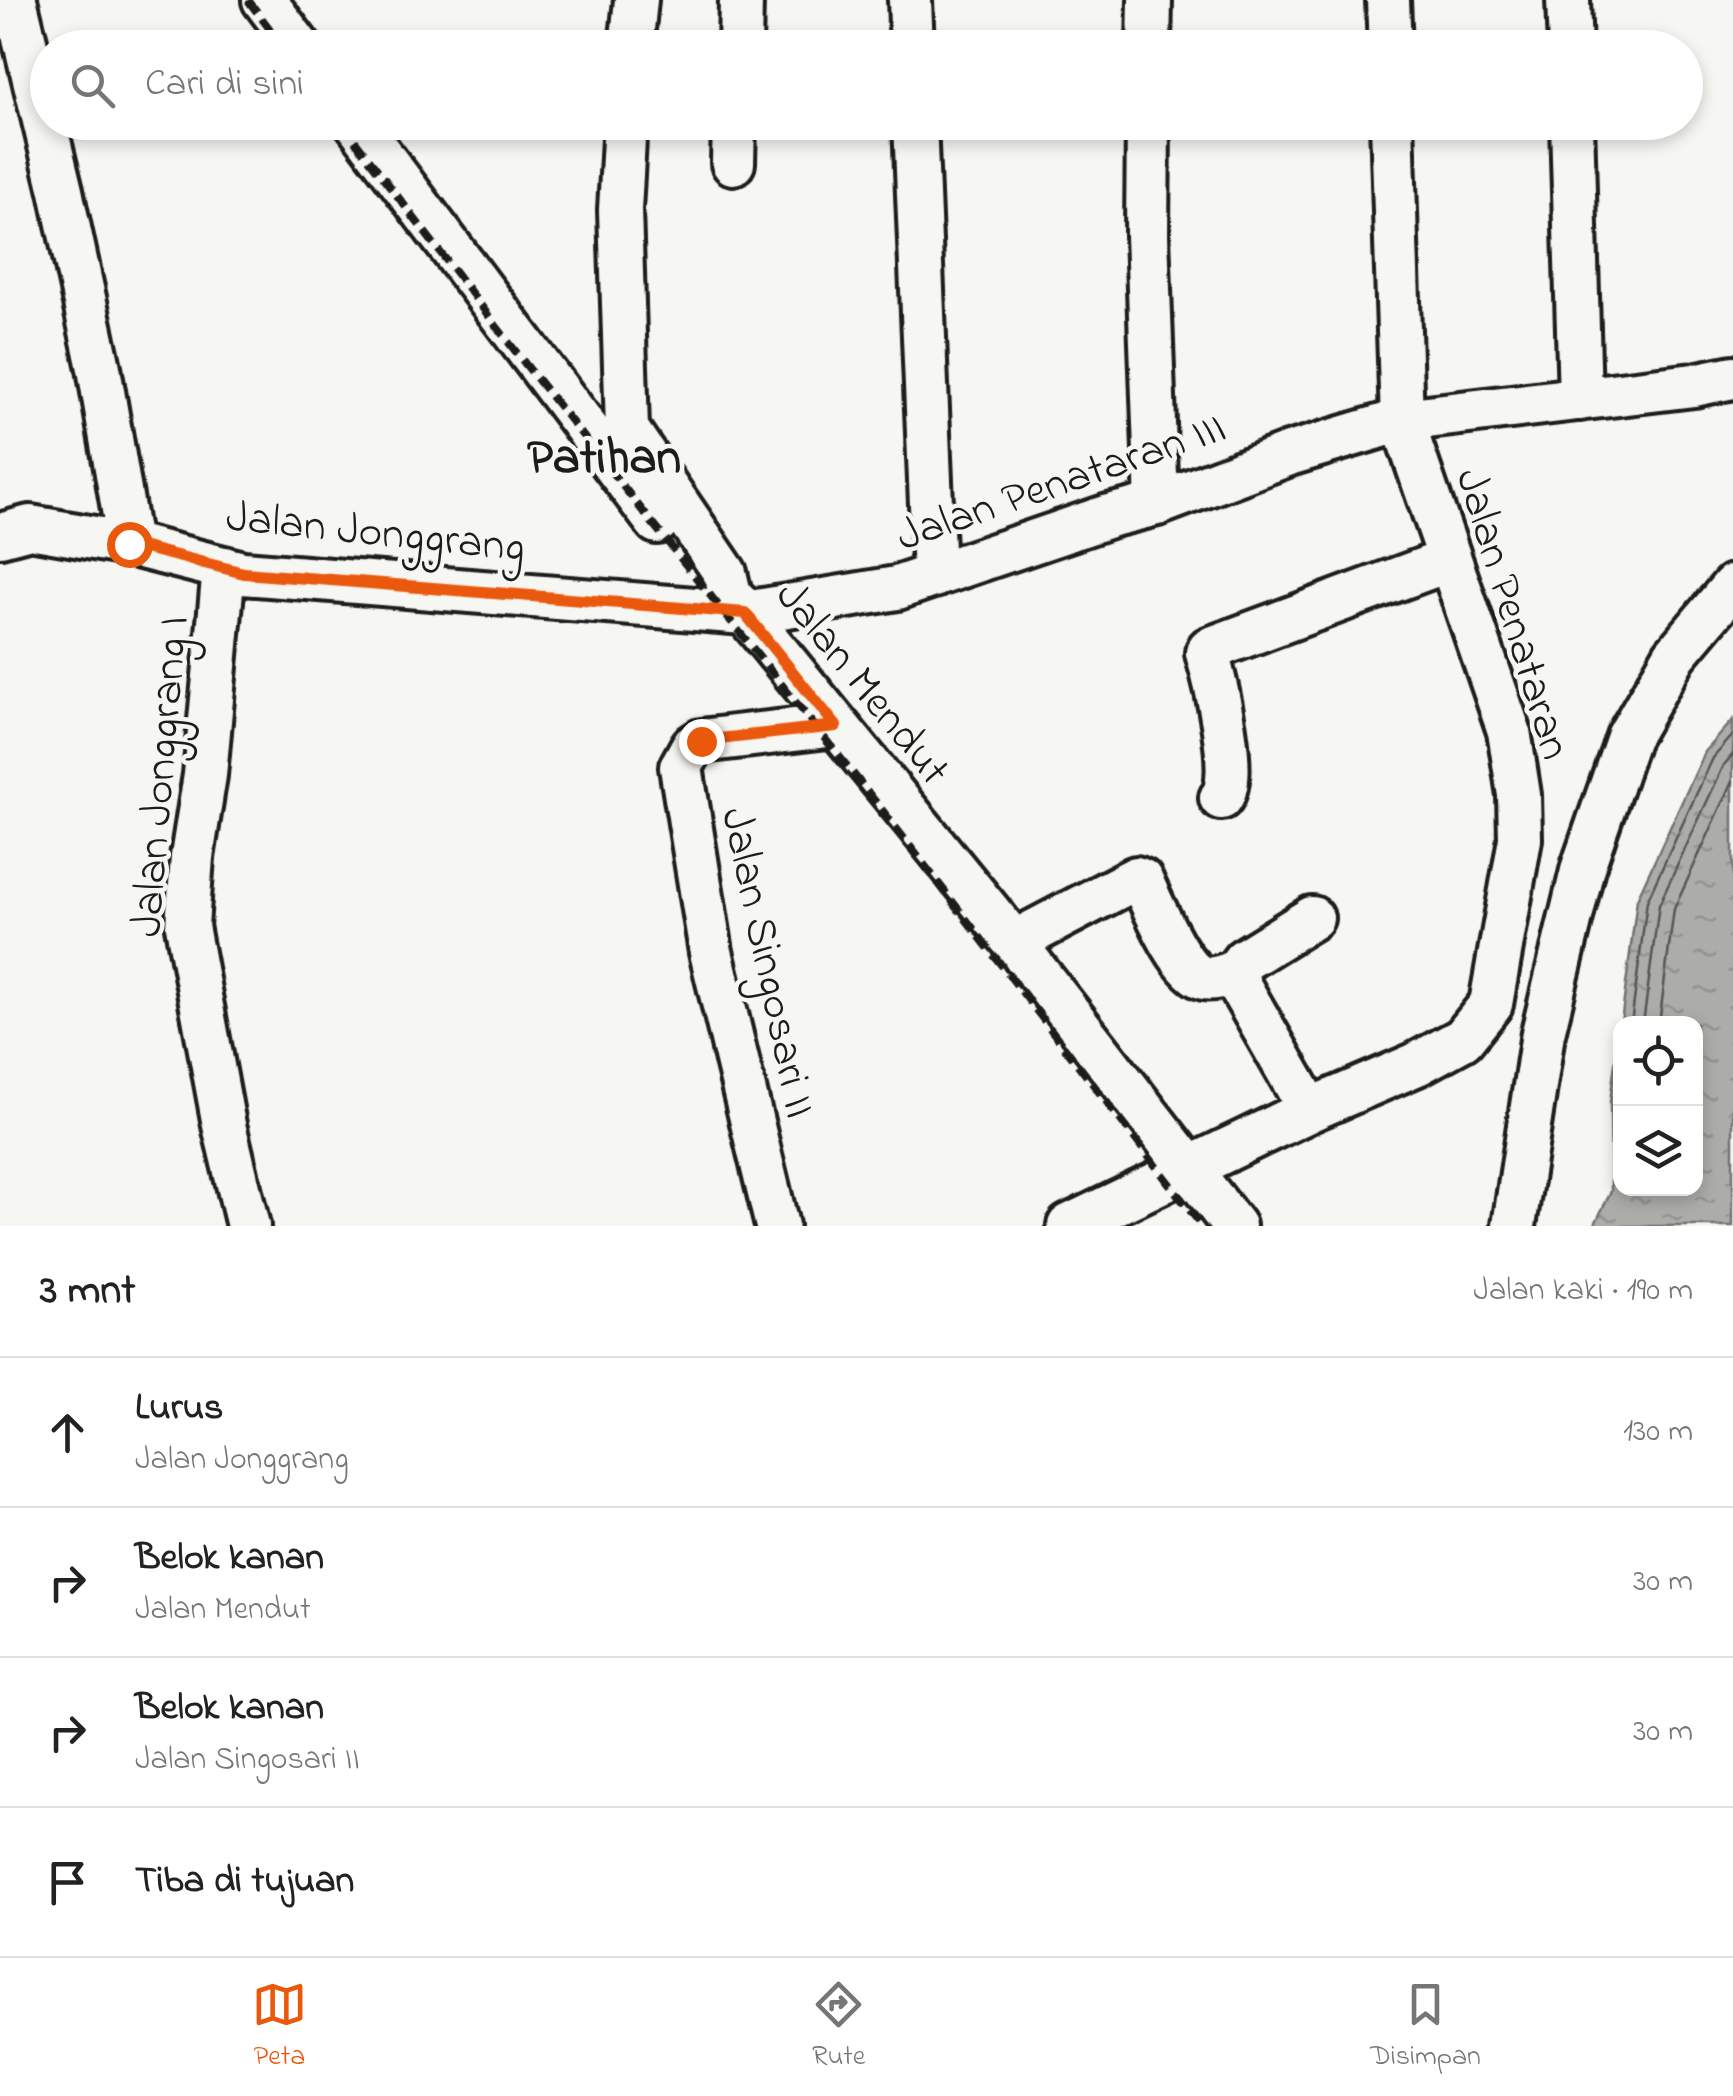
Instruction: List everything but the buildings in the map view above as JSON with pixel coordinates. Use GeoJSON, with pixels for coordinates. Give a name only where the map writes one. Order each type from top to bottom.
{"type":"FeatureCollection","features":[{"type":"Feature","properties":{"kind":"street"},"geometry":{"type":"LineString","coordinates":[[15,0],[30,63]]}},
{"type":"Feature","properties":{"kind":"street"},"geometry":{"type":"LineString","coordinates":[[264,0],[286,30]]}},
{"type":"Feature","properties":{"kind":"street"},"geometry":{"type":"LineString","coordinates":[[633,30],[636,0]]}},
{"type":"Feature","properties":{"kind":"street"},"geometry":{"type":"LineString","coordinates":[[740,0],[740,30]]}},
{"type":"Feature","properties":{"kind":"street"},"geometry":{"type":"LineString","coordinates":[[910,0],[911,30]]}},
{"type":"Feature","properties":{"kind":"street"},"geometry":{"type":"LineString","coordinates":[[1149,30],[1150,0]]}},
{"type":"Feature","properties":{"kind":"street"},"geometry":{"type":"LineString","coordinates":[[1388,0],[1389,30]]}},
{"type":"Feature","properties":{"kind":"street"},"geometry":{"type":"LineString","coordinates":[[1568,0],[1569,30]]}},
{"type":"Feature","properties":{"kind":"street"},"geometry":{"type":"LineString","coordinates":[[48,140],[99,368],[129,544]]}},
{"type":"Feature","properties":{"kind":"street","name":"Jalan Mendut"},"geometry":{"type":"LineString","coordinates":[[371,140],[610,433],[660,504],[725,572],[738,604],[1014,942],[1234,1226]]}},
{"type":"Feature","properties":{"kind":"street"},"geometry":{"type":"LineString","coordinates":[[610,433],[624,140]]}},
{"type":"Feature","properties":{"kind":"street"},"geometry":{"type":"LineString","coordinates":[[916,140],[934,576]]}},
{"type":"Feature","properties":{"kind":"street"},"geometry":{"type":"LineString","coordinates":[[1148,140],[1146,235],[1157,504]]}},
{"type":"Feature","properties":{"kind":"street"},"geometry":{"type":"LineString","coordinates":[[1393,140],[1402,420]]}},
{"type":"Feature","properties":{"kind":"street"},"geometry":{"type":"LineString","coordinates":[[1573,140],[1580,399]]}},
{"type":"Feature","properties":{"kind":"street","name":"Jalan Penataran"},"geometry":{"type":"LineString","coordinates":[[1069,1226],[1310,1110],[1417,1064],[1463,1039],[1491,1004],[1520,839],[1519,795],[1508,731],[1402,420],[1733,377]]}},
{"type":"Feature","properties":{"kind":"street","name":"Jalan Penataran III"},"geometry":{"type":"LineString","coordinates":[[738,604],[897,588],[1108,516],[1157,504],[1288,454],[1402,420]]}},
{"type":"Feature","properties":{"kind":"street","name":"Jalan Jonggrang"},"geometry":{"type":"LineString","coordinates":[[0,535],[30,528],[129,544],[244,573],[738,604]]}},
{"type":"Feature","properties":{"kind":"street"},"geometry":{"type":"LineString","coordinates":[[1221,798],[1228,783],[1222,710],[1209,649],[1449,560]]}},
{"type":"Feature","properties":{"kind":"street","name":"Jalan Jonggrang I"},"geometry":{"type":"LineString","coordinates":[[224,568],[188,926],[224,1124],[248,1226]]}},
{"type":"Feature","properties":{"kind":"street"},"geometry":{"type":"LineString","coordinates":[[1514,1226],[1543,1032],[1590,848],[1628,737],[1675,655],[1733,586]]}},
{"type":"Feature","properties":{"kind":"street","name":"Jalan Singosari II"},"geometry":{"type":"LineString","coordinates":[[777,1226],[712,952],[681,767],[692,747],[701,741],[836,726]]}},
{"type":"Feature","properties":{"kind":"street"},"geometry":{"type":"LineString","coordinates":[[1014,942],[1136,878],[1141,880],[1165,930],[1194,972],[1208,979],[1235,972],[1244,960],[1312,918]]}},
{"type":"Feature","properties":{"kind":"street"},"geometry":{"type":"LineString","coordinates":[[1235,972],[1310,1110]]}},
{"type":"Feature","properties":{"kind":"water"},"geometry":{"type":"Polygon","coordinates":[[[1733,720],[1733,1226],[1594,1226],[1611,1191],[1613,1079],[1613,1196],[1703,1196],[1703,1016],[1622,1016],[1637,899],[1705,752],[1733,720]]]}},
{"type":"Feature","properties":{"kind":"railway"},"geometry":{"type":"LineString","coordinates":[[248,0],[270,30]]}},
{"type":"Feature","properties":{"kind":"railway"},"geometry":{"type":"LineString","coordinates":[[355,140],[526,365],[886,815],[1202,1226]]}},
{"type":"Feature","properties":{"kind":"district","name":"Patihan"},"geometry":{"type":"Point","coordinates":[604,454]}},
{"type":"Feature","properties":{"kind":"route"},"geometry":{"type":"LineString","coordinates":[[129,544],[244,573],[745,613],[836,726],[701,741]]}}]}
